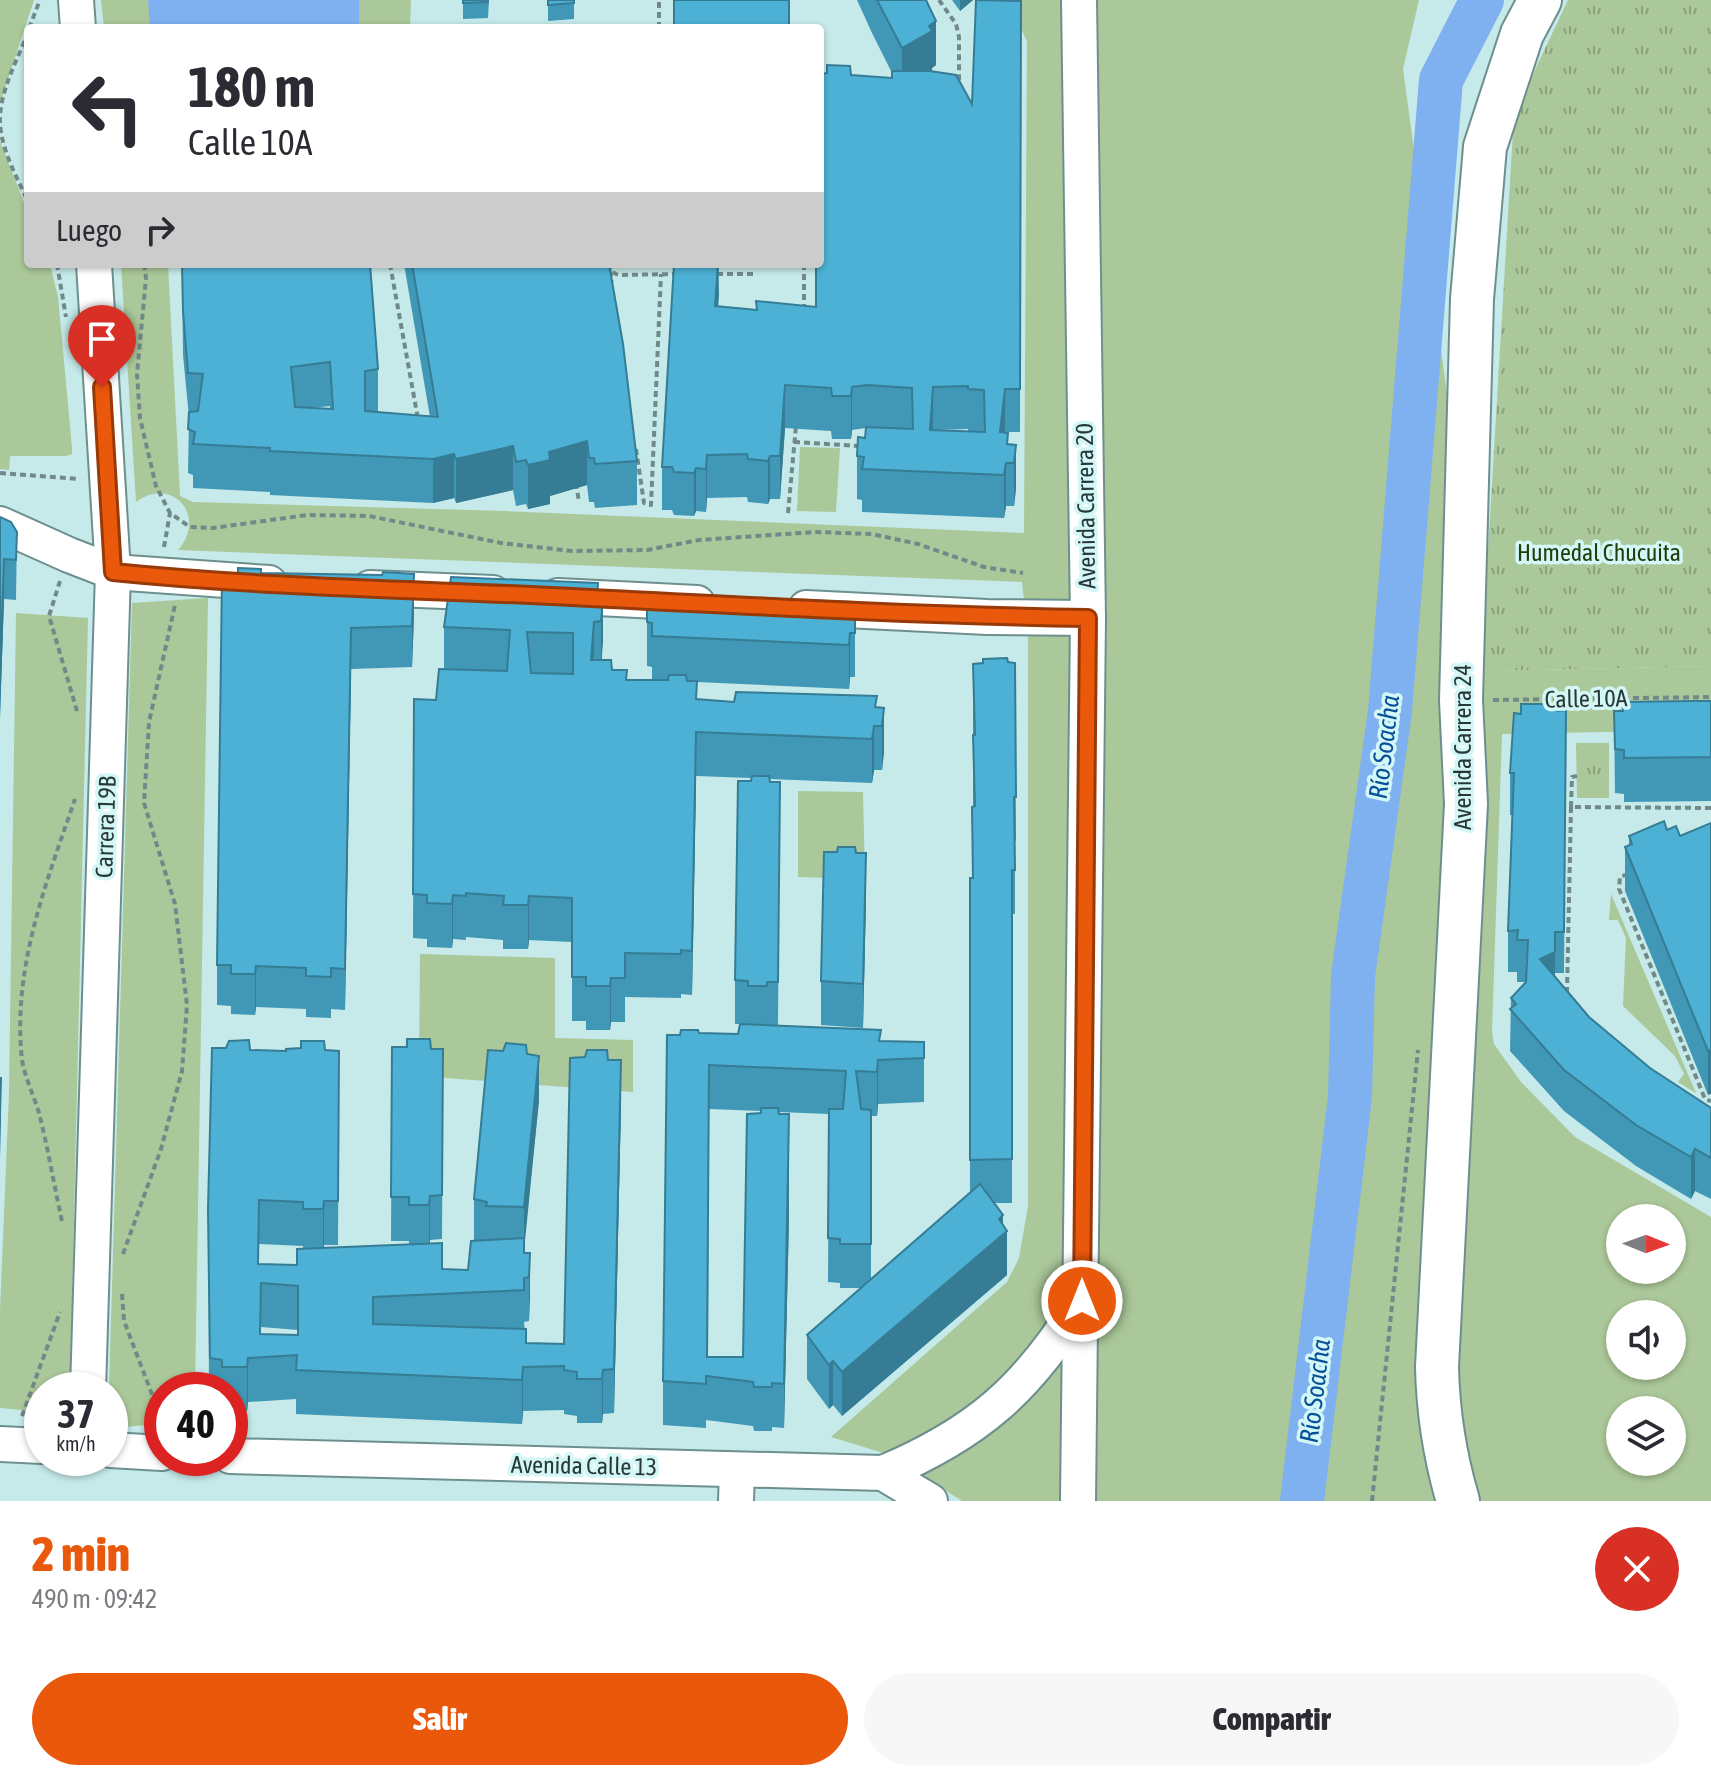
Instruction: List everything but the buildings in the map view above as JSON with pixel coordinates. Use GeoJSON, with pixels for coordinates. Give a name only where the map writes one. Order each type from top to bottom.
{"type":"FeatureCollection","features":[{"type":"Feature","properties":{"kind":"main road","name":"Avenida Carrera 24"},"geometry":{"type":"LineString","coordinates":[[1458,1501],[1448,1468],[1438,1411],[1437,1367],[1466,804],[1461,700],[1472,299],[1485,147],[1522,34],[1540,0]]}},
{"type":"Feature","properties":{"kind":"street"},"geometry":{"type":"LineString","coordinates":[[76,0],[78,24]]}},
{"type":"Feature","properties":{"kind":"street","name":"Avenida Carrera 20"},"geometry":{"type":"LineString","coordinates":[[1078,1501],[1088,618],[1079,0]]}},
{"type":"Feature","properties":{"kind":"street","name":"Carrera 19B"},"geometry":{"type":"LineString","coordinates":[[89,1372],[113,572],[94,268]]}},
{"type":"Feature","properties":{"kind":"street"},"geometry":{"type":"LineString","coordinates":[[0,524],[113,572],[294,584]]}},
{"type":"Feature","properties":{"kind":"street"},"geometry":{"type":"LineString","coordinates":[[341,586],[722,604]]}},
{"type":"Feature","properties":{"kind":"street"},"geometry":{"type":"LineString","coordinates":[[769,606],[941,625],[1088,618]]}},
{"type":"Feature","properties":{"kind":"street"},"geometry":{"type":"LineString","coordinates":[[883,1473],[924,1456],[963,1433],[999,1406],[1031,1375],[1059,1339],[1082,1301]]}},
{"type":"Feature","properties":{"kind":"street","name":"Avenida Calle 13"},"geometry":{"type":"LineString","coordinates":[[248,1457],[736,1486],[883,1473],[930,1501]]}},
{"type":"Feature","properties":{"kind":"path"},"geometry":{"type":"LineString","coordinates":[[31,24],[40,0]]}},
{"type":"Feature","properties":{"kind":"path"},"geometry":{"type":"LineString","coordinates":[[659,0],[659,24]]}},
{"type":"Feature","properties":{"kind":"path"},"geometry":{"type":"LineString","coordinates":[[939,0],[956,24],[959,37],[959,88]]}},
{"type":"Feature","properties":{"kind":"path"},"geometry":{"type":"LineString","coordinates":[[24,43],[4,97],[0,122],[8,156],[24,193]]}},
{"type":"Feature","properties":{"kind":"path"},"geometry":{"type":"LineString","coordinates":[[952,82],[959,73]]}},
{"type":"Feature","properties":{"kind":"path"},"geometry":{"type":"LineString","coordinates":[[58,268],[67,331]]}},
{"type":"Feature","properties":{"kind":"path"},"geometry":{"type":"LineString","coordinates":[[145,268],[137,374],[140,418],[152,475],[170,513],[190,527],[213,528],[307,515],[369,516],[486,540],[572,551],[647,550],[699,540],[815,532],[872,534],[918,544],[984,567],[1023,573]]}},
{"type":"Feature","properties":{"kind":"path"},"geometry":{"type":"LineString","coordinates":[[391,268],[421,433]]}},
{"type":"Feature","properties":{"kind":"path"},"geometry":{"type":"LineString","coordinates":[[610,268],[613,286]]}},
{"type":"Feature","properties":{"kind":"path"},"geometry":{"type":"LineString","coordinates":[[804,268],[804,325]]}},
{"type":"Feature","properties":{"kind":"path"},"geometry":{"type":"LineString","coordinates":[[610,271],[618,275],[677,274]]}},
{"type":"Feature","properties":{"kind":"path"},"geometry":{"type":"LineString","coordinates":[[635,441],[644,503],[651,505],[661,274]]}},
{"type":"Feature","properties":{"kind":"path"},"geometry":{"type":"LineString","coordinates":[[708,274],[755,274]]}},
{"type":"Feature","properties":{"kind":"path"},"geometry":{"type":"LineString","coordinates":[[788,513],[797,413]]}},
{"type":"Feature","properties":{"kind":"path"},"geometry":{"type":"LineString","coordinates":[[794,442],[863,447]]}},
{"type":"Feature","properties":{"kind":"path"},"geometry":{"type":"LineString","coordinates":[[0,473],[80,479],[81,490]]}},
{"type":"Feature","properties":{"kind":"path"},"geometry":{"type":"LineString","coordinates":[[574,473],[579,502]]}},
{"type":"Feature","properties":{"kind":"path"},"geometry":{"type":"LineString","coordinates":[[120,1262],[161,1149],[182,1071],[187,1005],[175,904],[144,803],[149,722],[169,624],[184,579],[164,547],[170,513]]}},
{"type":"Feature","properties":{"kind":"path"},"geometry":{"type":"LineString","coordinates":[[69,555],[49,616],[78,719]]}},
{"type":"Feature","properties":{"kind":"path","name":"Calle 10A"},"geometry":{"type":"LineString","coordinates":[[1461,700],[1711,697]]}},
{"type":"Feature","properties":{"kind":"path"},"geometry":{"type":"LineString","coordinates":[[1572,1006],[1566,992],[1572,777],[1577,776]]}},
{"type":"Feature","properties":{"kind":"path"},"geometry":{"type":"LineString","coordinates":[[63,1222],[39,1113],[23,1062],[21,996],[25,961],[39,904],[78,791]]}},
{"type":"Feature","properties":{"kind":"path"},"geometry":{"type":"LineString","coordinates":[[1571,807],[1711,808]]}},
{"type":"Feature","properties":{"kind":"path"},"geometry":{"type":"LineString","coordinates":[[1633,872],[1620,877],[1619,889],[1705,1099],[1711,1101]]}},
{"type":"Feature","properties":{"kind":"path"},"geometry":{"type":"LineString","coordinates":[[1372,1501],[1399,1244]]}},
{"type":"Feature","properties":{"kind":"path"},"geometry":{"type":"LineString","coordinates":[[122,1292],[124,1321],[144,1373]]}},
{"type":"Feature","properties":{"kind":"path"},"geometry":{"type":"LineString","coordinates":[[19,1445],[23,1412],[65,1299]]}},
{"type":"Feature","properties":{"kind":"green space"},"geometry":{"type":"Polygon","coordinates":[[[0,0],[34,0],[24,24],[0,103],[0,0]]]}},
{"type":"Feature","properties":{"kind":"green space"},"geometry":{"type":"Polygon","coordinates":[[[101,0],[411,0],[410,24],[104,24],[101,0]]]}},
{"type":"Feature","properties":{"kind":"green space"},"geometry":{"type":"Polygon","coordinates":[[[1009,0],[1419,0],[1403,69],[1482,652],[1494,671],[1711,666],[1711,730],[1502,734],[1492,1031],[1494,1044],[1521,1082],[1575,1137],[1711,1217],[1711,1501],[962,1501],[890,1455],[831,1437],[1007,1282],[1019,1258],[1028,1206],[1028,637],[1022,582],[178,550],[189,524],[182,503],[162,493],[136,502],[121,268],[168,268],[180,496],[193,502],[505,511],[1024,533],[1027,42],[1009,0]]]}},
{"type":"Feature","properties":{"kind":"green space","name":"Humedal Chucuita"},"geometry":{"type":"Polygon","coordinates":[[[1568,0],[1711,0],[1711,666],[1493,671],[1482,652],[1514,114],[1568,0]]]}},
{"type":"Feature","properties":{"kind":"green space"},"geometry":{"type":"Polygon","coordinates":[[[0,141],[24,203],[24,268],[51,268],[58,297],[72,454],[10,456],[9,470],[0,469],[0,141]]]}},
{"type":"Feature","properties":{"kind":"green space"},"geometry":{"type":"Polygon","coordinates":[[[800,447],[840,448],[836,512],[797,511],[800,447]]]}},
{"type":"Feature","properties":{"kind":"green space"},"geometry":{"type":"Polygon","coordinates":[[[208,598],[195,1372],[144,1372],[144,1425],[128,1427],[128,1372],[110,1372],[132,603],[208,598]]]}},
{"type":"Feature","properties":{"kind":"green space"},"geometry":{"type":"Polygon","coordinates":[[[16,613],[88,618],[70,1372],[24,1372],[24,1410],[0,1408],[0,1311],[9,1094],[16,613]]]}},
{"type":"Feature","properties":{"kind":"green space"},"geometry":{"type":"Polygon","coordinates":[[[1576,743],[1609,743],[1609,798],[1577,798],[1576,743]]]}},
{"type":"Feature","properties":{"kind":"green space"},"geometry":{"type":"Polygon","coordinates":[[[798,791],[863,792],[865,879],[798,877],[798,791]]]}},
{"type":"Feature","properties":{"kind":"green space"},"geometry":{"type":"Polygon","coordinates":[[[1611,894],[1696,1093],[1678,1082],[1684,1074],[1675,1056],[1623,1006],[1626,938],[1618,920],[1609,920],[1611,894]]]}},
{"type":"Feature","properties":{"kind":"green space"},"geometry":{"type":"Polygon","coordinates":[[[420,954],[555,958],[555,1038],[633,1040],[633,1092],[419,1076],[420,954]]]}},
{"type":"Feature","properties":{"kind":"water"},"geometry":{"type":"Polygon","coordinates":[[[148,0],[359,0],[359,24],[150,24],[148,0]]]}},
{"type":"Feature","properties":{"kind":"waterway","name":"Río Soacha"},"geometry":{"type":"LineString","coordinates":[[1302,1501],[1350,1097],[1353,976],[1390,711],[1441,80],[1482,0]]}},
{"type":"Feature","properties":{"kind":"route"},"geometry":{"type":"LineString","coordinates":[[102,387],[113,572],[184,579],[987,617],[1088,618],[1082,1301]]}}]}
